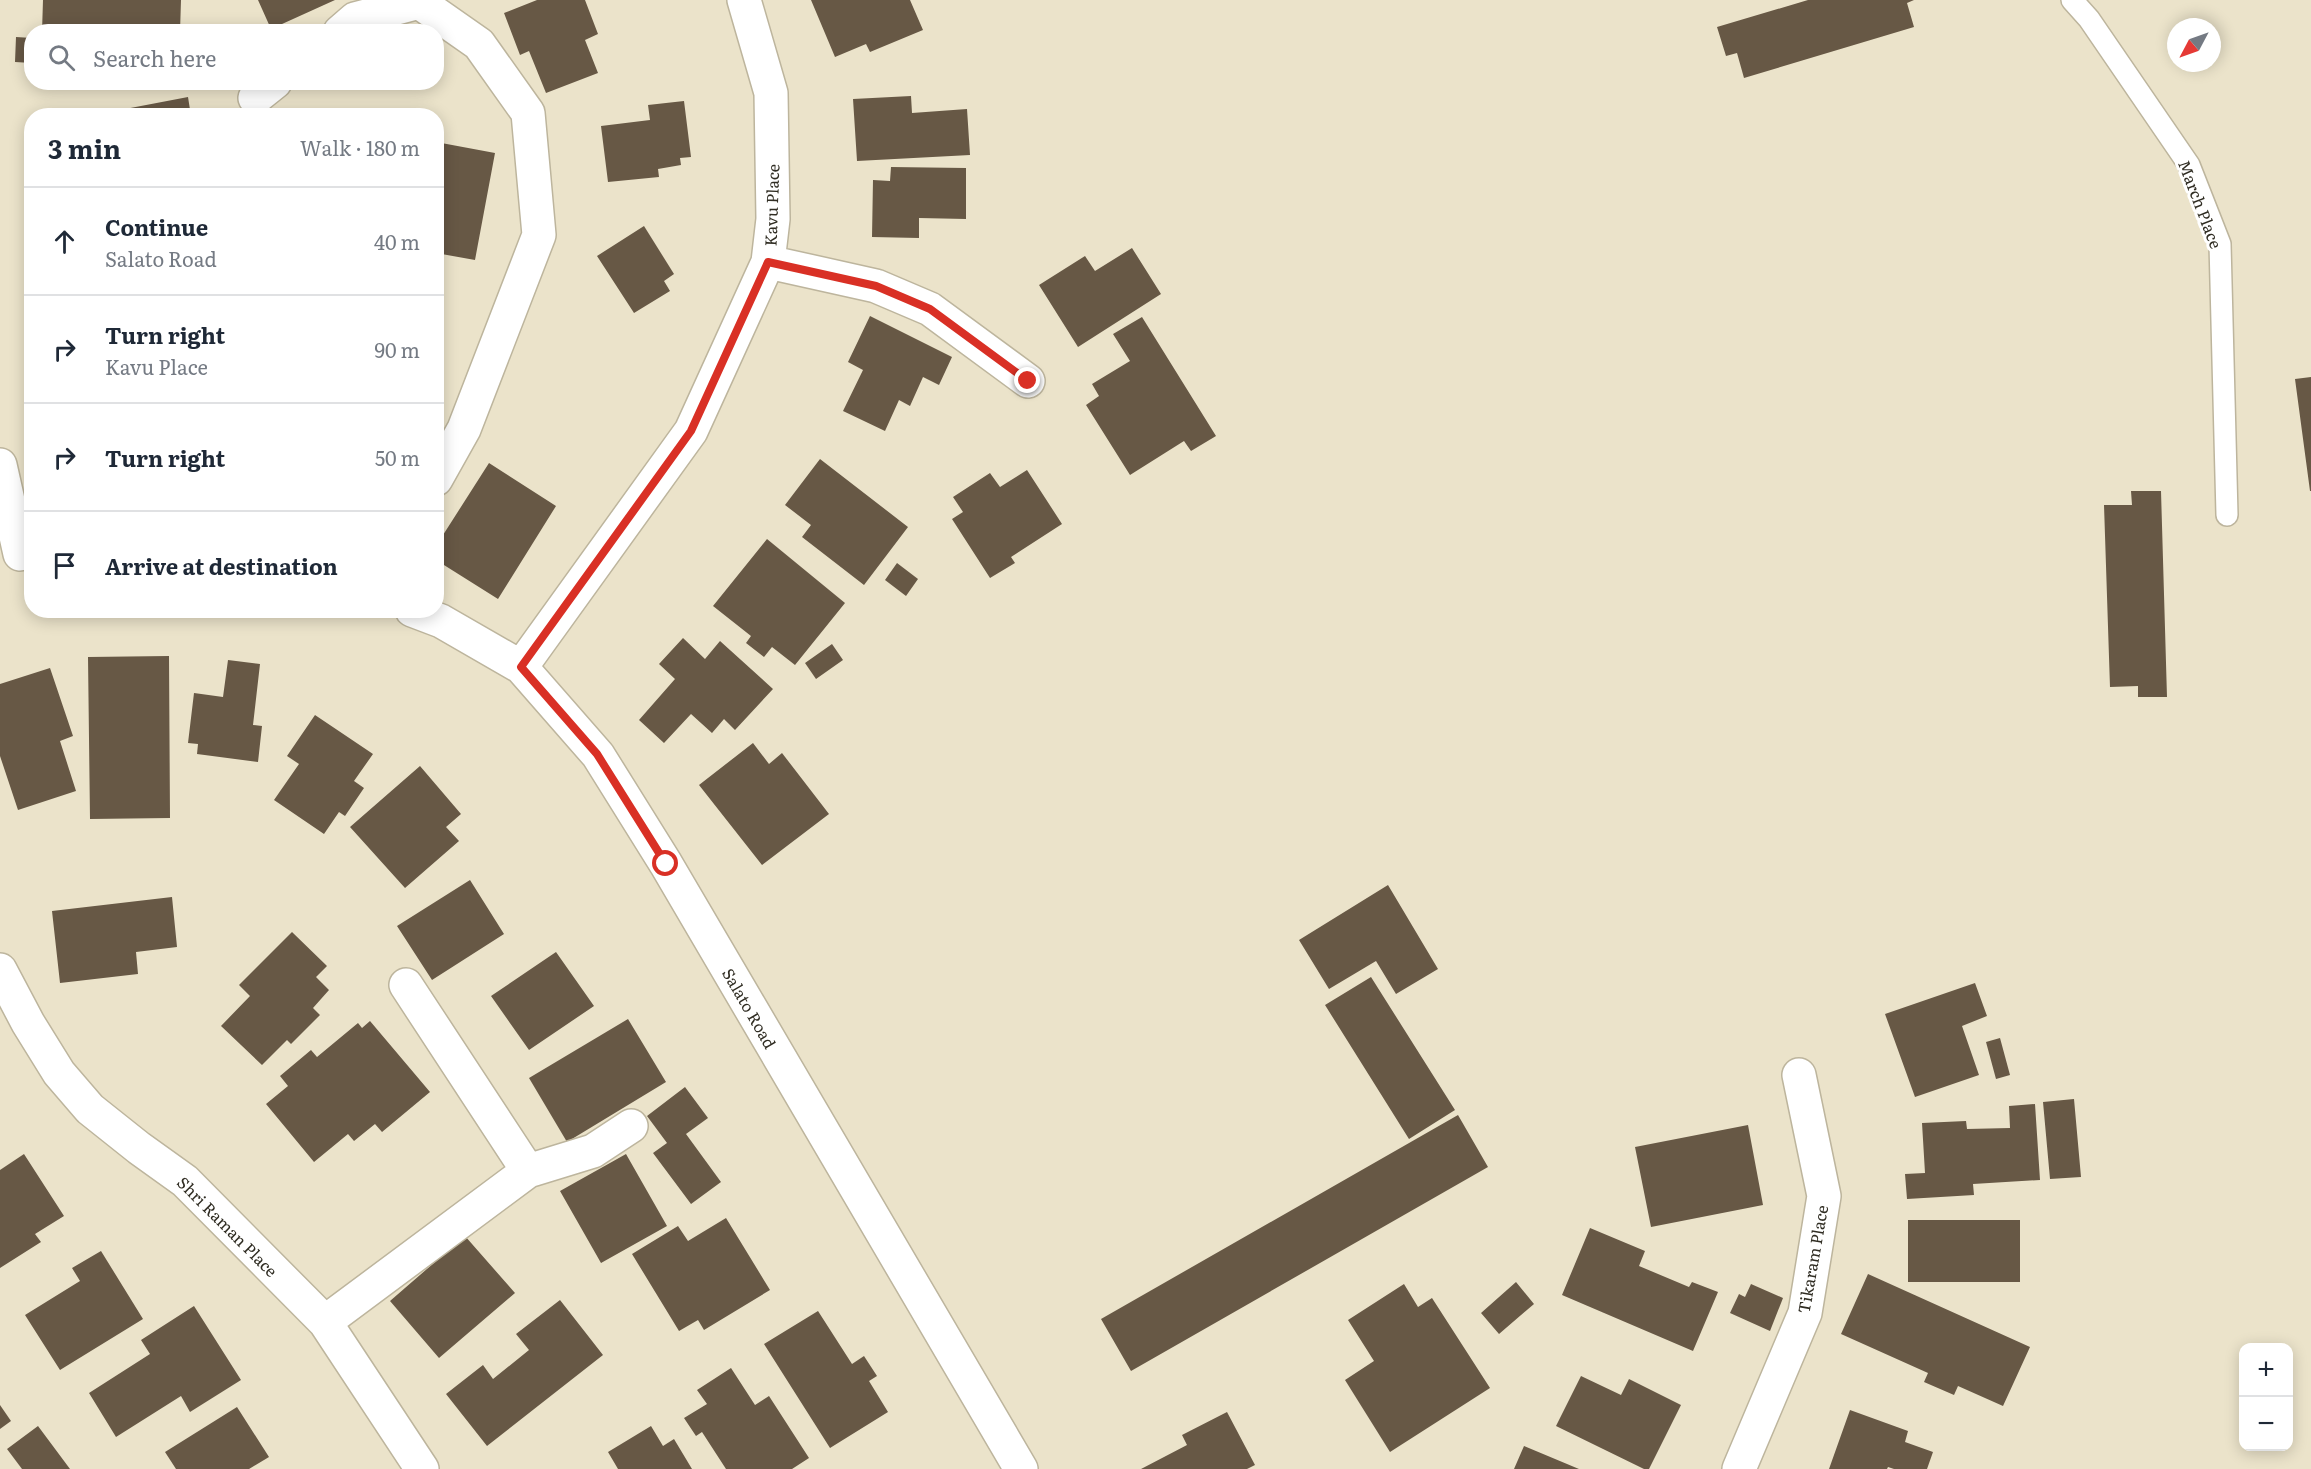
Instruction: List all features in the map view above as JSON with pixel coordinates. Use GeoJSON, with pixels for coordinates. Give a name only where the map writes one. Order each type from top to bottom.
{"type":"FeatureCollection","features":[{"type":"Feature","properties":{"kind":"street","name":"Kavu Place"},"geometry":{"type":"LineString","coordinates":[[521,667],[691,431],[768,262],[773,219],[771,93],[744,0]]}},
{"type":"Feature","properties":{"kind":"street"},"geometry":{"type":"LineString","coordinates":[[349,24],[355,19],[418,2],[479,44],[528,113],[539,235],[464,429],[444,465]]}},
{"type":"Feature","properties":{"kind":"street"},"geometry":{"type":"LineString","coordinates":[[768,262],[876,286],[930,309],[1028,381]]}},
{"type":"Feature","properties":{"kind":"street"},"geometry":{"type":"LineString","coordinates":[[0,465],[17,556]]}},
{"type":"Feature","properties":{"kind":"street","name":"Salato Road"},"geometry":{"type":"LineString","coordinates":[[433,618],[521,667],[604,764],[666,864],[1021,1469]]}},
{"type":"Feature","properties":{"kind":"street","name":"Shri Raman Place"},"geometry":{"type":"LineString","coordinates":[[0,970],[59,1074],[90,1109],[185,1181],[325,1322],[422,1469]]}},
{"type":"Feature","properties":{"kind":"street"},"geometry":{"type":"LineString","coordinates":[[406,985],[528,1172]]}},
{"type":"Feature","properties":{"kind":"street","name":"Tikaram Place"},"geometry":{"type":"LineString","coordinates":[[1739,1469],[1805,1312],[1824,1196],[1799,1075]]}},
{"type":"Feature","properties":{"kind":"street"},"geometry":{"type":"LineString","coordinates":[[325,1322],[528,1172],[593,1152],[631,1126]]}},
{"type":"Feature","properties":{"kind":"lane","name":"March Place"},"geometry":{"type":"LineString","coordinates":[[2072,0],[2089,19],[2189,165],[2220,244],[2228,515]]}},
{"type":"Feature","properties":{"kind":"building"},"geometry":{"type":"Polygon","coordinates":[[[43,0],[181,0],[180,24],[42,24],[43,0]]]}},
{"type":"Feature","properties":{"kind":"building"},"geometry":{"type":"Polygon","coordinates":[[[258,0],[335,0],[282,24],[269,24],[258,0]]]}},
{"type":"Feature","properties":{"kind":"building"},"geometry":{"type":"Polygon","coordinates":[[[537,0],[585,0],[598,34],[585,40],[598,73],[546,93],[529,51],[520,55],[504,13],[537,0]]]}},
{"type":"Feature","properties":{"kind":"building"},"geometry":{"type":"Polygon","coordinates":[[[811,0],[910,0],[923,30],[870,52],[866,44],[835,57],[811,0]]]}},
{"type":"Feature","properties":{"kind":"building"},"geometry":{"type":"Polygon","coordinates":[[[1808,0],[1914,0],[1907,3],[1914,27],[1744,78],[1737,53],[1726,56],[1717,27],[1808,0]]]}},
{"type":"Feature","properties":{"kind":"building"},"geometry":{"type":"Polygon","coordinates":[[[16,37],[24,38],[24,63],[15,62],[16,37]]]}},
{"type":"Feature","properties":{"kind":"building"},"geometry":{"type":"Polygon","coordinates":[[[911,96],[912,113],[967,109],[970,155],[857,161],[853,99],[911,96]]]}},
{"type":"Feature","properties":{"kind":"building"},"geometry":{"type":"Polygon","coordinates":[[[188,97],[190,108],[130,108],[188,97]]]}},
{"type":"Feature","properties":{"kind":"building"},"geometry":{"type":"Polygon","coordinates":[[[684,101],[691,157],[680,158],[681,165],[658,169],[659,177],[608,182],[601,126],[650,120],[648,105],[684,101]]]}},
{"type":"Feature","properties":{"kind":"building"},"geometry":{"type":"Polygon","coordinates":[[[444,143],[495,153],[475,260],[444,254],[444,143]]]}},
{"type":"Feature","properties":{"kind":"building"},"geometry":{"type":"Polygon","coordinates":[[[891,167],[966,168],[966,219],[919,218],[919,238],[872,237],[873,180],[890,181],[891,167]]]}},
{"type":"Feature","properties":{"kind":"building"},"geometry":{"type":"Polygon","coordinates":[[[644,226],[674,274],[664,281],[670,291],[634,313],[597,256],[644,226]]]}},
{"type":"Feature","properties":{"kind":"building"},"geometry":{"type":"Polygon","coordinates":[[[1132,248],[1161,294],[1078,347],[1039,285],[1085,256],[1095,271],[1132,248]]]}},
{"type":"Feature","properties":{"kind":"building"},"geometry":{"type":"Polygon","coordinates":[[[870,316],[952,357],[939,385],[923,377],[910,406],[899,400],[885,431],[843,411],[863,370],[848,362],[870,316]]]}},
{"type":"Feature","properties":{"kind":"building"},"geometry":{"type":"Polygon","coordinates":[[[1142,317],[1216,436],[1191,451],[1184,441],[1130,475],[1086,405],[1099,396],[1092,384],[1130,361],[1113,334],[1142,317]]]}},
{"type":"Feature","properties":{"kind":"building"},"geometry":{"type":"Polygon","coordinates":[[[2311,377],[2311,491],[2310,491],[2295,379],[2311,377]]]}},
{"type":"Feature","properties":{"kind":"building"},"geometry":{"type":"Polygon","coordinates":[[[820,459],[908,527],[864,585],[802,537],[811,525],[785,505],[820,459]]]}},
{"type":"Feature","properties":{"kind":"building"},"geometry":{"type":"Polygon","coordinates":[[[489,463],[556,506],[498,599],[444,565],[444,533],[489,463]]]}},
{"type":"Feature","properties":{"kind":"building"},"geometry":{"type":"Polygon","coordinates":[[[1027,470],[1062,524],[1011,557],[1015,563],[990,578],[952,519],[963,512],[953,497],[990,473],[1000,487],[1027,470]]]}},
{"type":"Feature","properties":{"kind":"building"},"geometry":{"type":"Polygon","coordinates":[[[2131,491],[2161,491],[2167,697],[2138,697],[2138,686],[2110,687],[2104,505],[2132,505],[2131,491]]]}},
{"type":"Feature","properties":{"kind":"building"},"geometry":{"type":"Polygon","coordinates":[[[767,539],[845,603],[795,665],[772,647],[764,657],[746,643],[751,636],[713,606],[767,539]]]}},
{"type":"Feature","properties":{"kind":"building"},"geometry":{"type":"Polygon","coordinates":[[[897,563],[918,579],[906,596],[885,580],[897,563]]]}},
{"type":"Feature","properties":{"kind":"building"},"geometry":{"type":"Polygon","coordinates":[[[683,638],[705,659],[720,641],[773,689],[735,730],[724,719],[712,733],[691,714],[664,743],[639,720],[675,679],[659,664],[683,638]]]}},
{"type":"Feature","properties":{"kind":"building"},"geometry":{"type":"Polygon","coordinates":[[[832,644],[843,660],[816,679],[805,663],[832,644]]]}},
{"type":"Feature","properties":{"kind":"building"},"geometry":{"type":"Polygon","coordinates":[[[169,656],[170,818],[90,819],[88,657],[169,656]]]}},
{"type":"Feature","properties":{"kind":"building"},"geometry":{"type":"Polygon","coordinates":[[[228,660],[260,664],[253,725],[262,726],[258,762],[197,754],[198,744],[188,743],[194,693],[223,697],[228,660]]]}},
{"type":"Feature","properties":{"kind":"building"},"geometry":{"type":"Polygon","coordinates":[[[50,668],[73,736],[60,741],[76,791],[18,810],[0,756],[0,684],[50,668]]]}},
{"type":"Feature","properties":{"kind":"building"},"geometry":{"type":"Polygon","coordinates":[[[315,715],[373,754],[354,781],[364,788],[345,816],[339,812],[324,834],[274,800],[299,764],[287,756],[315,715]]]}},
{"type":"Feature","properties":{"kind":"building"},"geometry":{"type":"Polygon","coordinates":[[[753,743],[769,764],[782,753],[829,814],[762,865],[699,785],[753,743]]]}},
{"type":"Feature","properties":{"kind":"building"},"geometry":{"type":"Polygon","coordinates":[[[420,766],[461,814],[446,827],[459,841],[405,888],[350,827],[420,766]]]}},
{"type":"Feature","properties":{"kind":"building"},"geometry":{"type":"Polygon","coordinates":[[[470,880],[504,934],[432,980],[397,926],[470,880]]]}},
{"type":"Feature","properties":{"kind":"building"},"geometry":{"type":"Polygon","coordinates":[[[1388,885],[1438,969],[1396,994],[1376,961],[1329,989],[1299,940],[1388,885]]]}},
{"type":"Feature","properties":{"kind":"building"},"geometry":{"type":"Polygon","coordinates":[[[172,897],[177,947],[136,952],[138,974],[60,983],[52,911],[172,897]]]}},
{"type":"Feature","properties":{"kind":"building"},"geometry":{"type":"Polygon","coordinates":[[[292,932],[327,966],[316,977],[329,990],[313,1008],[320,1015],[291,1044],[287,1040],[262,1065],[221,1026],[250,996],[239,985],[292,932]]]}},
{"type":"Feature","properties":{"kind":"building"},"geometry":{"type":"Polygon","coordinates":[[[556,952],[594,1006],[529,1050],[491,996],[556,952]]]}},
{"type":"Feature","properties":{"kind":"building"},"geometry":{"type":"Polygon","coordinates":[[[1371,977],[1455,1110],[1409,1139],[1325,1005],[1371,977]]]}},
{"type":"Feature","properties":{"kind":"building"},"geometry":{"type":"Polygon","coordinates":[[[1975,983],[1987,1016],[1962,1026],[1979,1075],[1915,1097],[1885,1014],[1975,983]]]}},
{"type":"Feature","properties":{"kind":"building"},"geometry":{"type":"Polygon","coordinates":[[[628,1019],[666,1082],[567,1142],[529,1078],[628,1019]]]}},
{"type":"Feature","properties":{"kind":"building"},"geometry":{"type":"Polygon","coordinates":[[[370,1021],[430,1092],[382,1132],[375,1124],[354,1141],[348,1134],[314,1162],[266,1104],[288,1086],[280,1076],[311,1050],[317,1057],[358,1023],[362,1028],[370,1021]]]}},
{"type":"Feature","properties":{"kind":"building"},"geometry":{"type":"Polygon","coordinates":[[[2000,1038],[2010,1075],[1996,1079],[1986,1042],[2000,1038]]]}},
{"type":"Feature","properties":{"kind":"building"},"geometry":{"type":"Polygon","coordinates":[[[685,1087],[708,1118],[686,1134],[721,1182],[691,1204],[653,1153],[667,1143],[647,1116],[685,1087]]]}},
{"type":"Feature","properties":{"kind":"building"},"geometry":{"type":"Polygon","coordinates":[[[2074,1099],[2081,1177],[2050,1179],[2043,1102],[2074,1099]]]}},
{"type":"Feature","properties":{"kind":"building"},"geometry":{"type":"Polygon","coordinates":[[[2035,1104],[2040,1180],[1973,1184],[1974,1195],[1907,1199],[1905,1174],[1925,1173],[1922,1123],[1966,1121],[1967,1129],[2010,1128],[2009,1106],[2035,1104]]]}},
{"type":"Feature","properties":{"kind":"building"},"geometry":{"type":"Polygon","coordinates":[[[1458,1115],[1488,1167],[1131,1371],[1101,1319],[1458,1115]]]}},
{"type":"Feature","properties":{"kind":"building"},"geometry":{"type":"Polygon","coordinates":[[[1748,1125],[1763,1205],[1651,1227],[1635,1147],[1748,1125]]]}},
{"type":"Feature","properties":{"kind":"building"},"geometry":{"type":"Polygon","coordinates":[[[24,1154],[64,1216],[35,1234],[41,1242],[0,1268],[0,1170],[24,1154]]]}},
{"type":"Feature","properties":{"kind":"building"},"geometry":{"type":"Polygon","coordinates":[[[626,1154],[667,1226],[601,1263],[560,1191],[626,1154]]]}},
{"type":"Feature","properties":{"kind":"building"},"geometry":{"type":"Polygon","coordinates":[[[726,1218],[770,1290],[704,1330],[698,1320],[679,1331],[632,1254],[678,1226],[688,1241],[726,1218]]]}},
{"type":"Feature","properties":{"kind":"building"},"geometry":{"type":"Polygon","coordinates":[[[1908,1220],[2020,1220],[2020,1282],[1908,1282],[1908,1220]]]}},
{"type":"Feature","properties":{"kind":"building"},"geometry":{"type":"Polygon","coordinates":[[[1590,1228],[1645,1251],[1639,1266],[1689,1287],[1692,1282],[1718,1292],[1693,1351],[1562,1295],[1590,1228]]]}},
{"type":"Feature","properties":{"kind":"building"},"geometry":{"type":"Polygon","coordinates":[[[465,1236],[515,1293],[439,1358],[390,1301],[465,1236]]]}},
{"type":"Feature","properties":{"kind":"building"},"geometry":{"type":"Polygon","coordinates":[[[101,1251],[143,1319],[60,1370],[25,1315],[80,1281],[72,1268],[101,1251]]]}},
{"type":"Feature","properties":{"kind":"building"},"geometry":{"type":"Polygon","coordinates":[[[1868,1274],[2030,1347],[2003,1406],[1958,1386],[1954,1395],[1924,1382],[1928,1373],[1841,1334],[1868,1274]]]}},
{"type":"Feature","properties":{"kind":"building"},"geometry":{"type":"Polygon","coordinates":[[[1516,1282],[1534,1304],[1499,1334],[1481,1313],[1516,1282]]]}},
{"type":"Feature","properties":{"kind":"building"},"geometry":{"type":"Polygon","coordinates":[[[1404,1284],[1418,1307],[1432,1298],[1490,1388],[1390,1452],[1345,1380],[1374,1361],[1348,1320],[1404,1284]]]}},
{"type":"Feature","properties":{"kind":"building"},"geometry":{"type":"Polygon","coordinates":[[[1751,1284],[1783,1298],[1770,1331],[1730,1313],[1739,1294],[1745,1297],[1751,1284]]]}},
{"type":"Feature","properties":{"kind":"building"},"geometry":{"type":"Polygon","coordinates":[[[560,1300],[603,1355],[487,1446],[446,1394],[483,1365],[493,1379],[529,1350],[516,1334],[560,1300]]]}},
{"type":"Feature","properties":{"kind":"building"},"geometry":{"type":"Polygon","coordinates":[[[194,1306],[241,1380],[190,1412],[181,1396],[116,1437],[89,1393],[150,1354],[141,1340],[194,1306]]]}},
{"type":"Feature","properties":{"kind":"building"},"geometry":{"type":"Polygon","coordinates":[[[818,1311],[852,1364],[864,1356],[877,1376],[869,1381],[888,1412],[830,1448],[764,1344],[818,1311]]]}},
{"type":"Feature","properties":{"kind":"building"},"geometry":{"type":"Polygon","coordinates":[[[731,1368],[755,1405],[769,1396],[809,1458],[792,1469],[726,1469],[702,1432],[696,1436],[684,1418],[707,1404],[697,1390],[731,1368]]]}},
{"type":"Feature","properties":{"kind":"building"},"geometry":{"type":"Polygon","coordinates":[[[1581,1376],[1621,1395],[1629,1379],[1681,1405],[1649,1469],[1644,1469],[1556,1426],[1581,1376]]]}},
{"type":"Feature","properties":{"kind":"building"},"geometry":{"type":"Polygon","coordinates":[[[0,1405],[11,1421],[0,1429],[0,1405]]]}},
{"type":"Feature","properties":{"kind":"building"},"geometry":{"type":"Polygon","coordinates":[[[237,1407],[269,1457],[249,1469],[176,1469],[165,1452],[237,1407]]]}},
{"type":"Feature","properties":{"kind":"building"},"geometry":{"type":"Polygon","coordinates":[[[1850,1410],[1908,1431],[1905,1442],[1933,1452],[1927,1469],[1888,1467],[1887,1469],[1829,1469],[1850,1410]]]}},
{"type":"Feature","properties":{"kind":"building"},"geometry":{"type":"Polygon","coordinates":[[[1227,1412],[1255,1465],[1247,1469],[1141,1469],[1187,1445],[1182,1435],[1227,1412]]]}},
{"type":"Feature","properties":{"kind":"building"},"geometry":{"type":"Polygon","coordinates":[[[38,1426],[70,1469],[22,1469],[7,1449],[38,1426]]]}},
{"type":"Feature","properties":{"kind":"building"},"geometry":{"type":"Polygon","coordinates":[[[651,1426],[663,1446],[674,1439],[692,1469],[618,1469],[608,1452],[651,1426]]]}},
{"type":"Feature","properties":{"kind":"building"},"geometry":{"type":"Polygon","coordinates":[[[1524,1446],[1579,1469],[1514,1469],[1524,1446]]]}},
{"type":"Feature","properties":{"kind":"route"},"geometry":{"type":"LineString","coordinates":[[666,864],[597,754],[521,667],[691,431],[768,262],[876,286],[930,309],[1028,381]]}}]}
